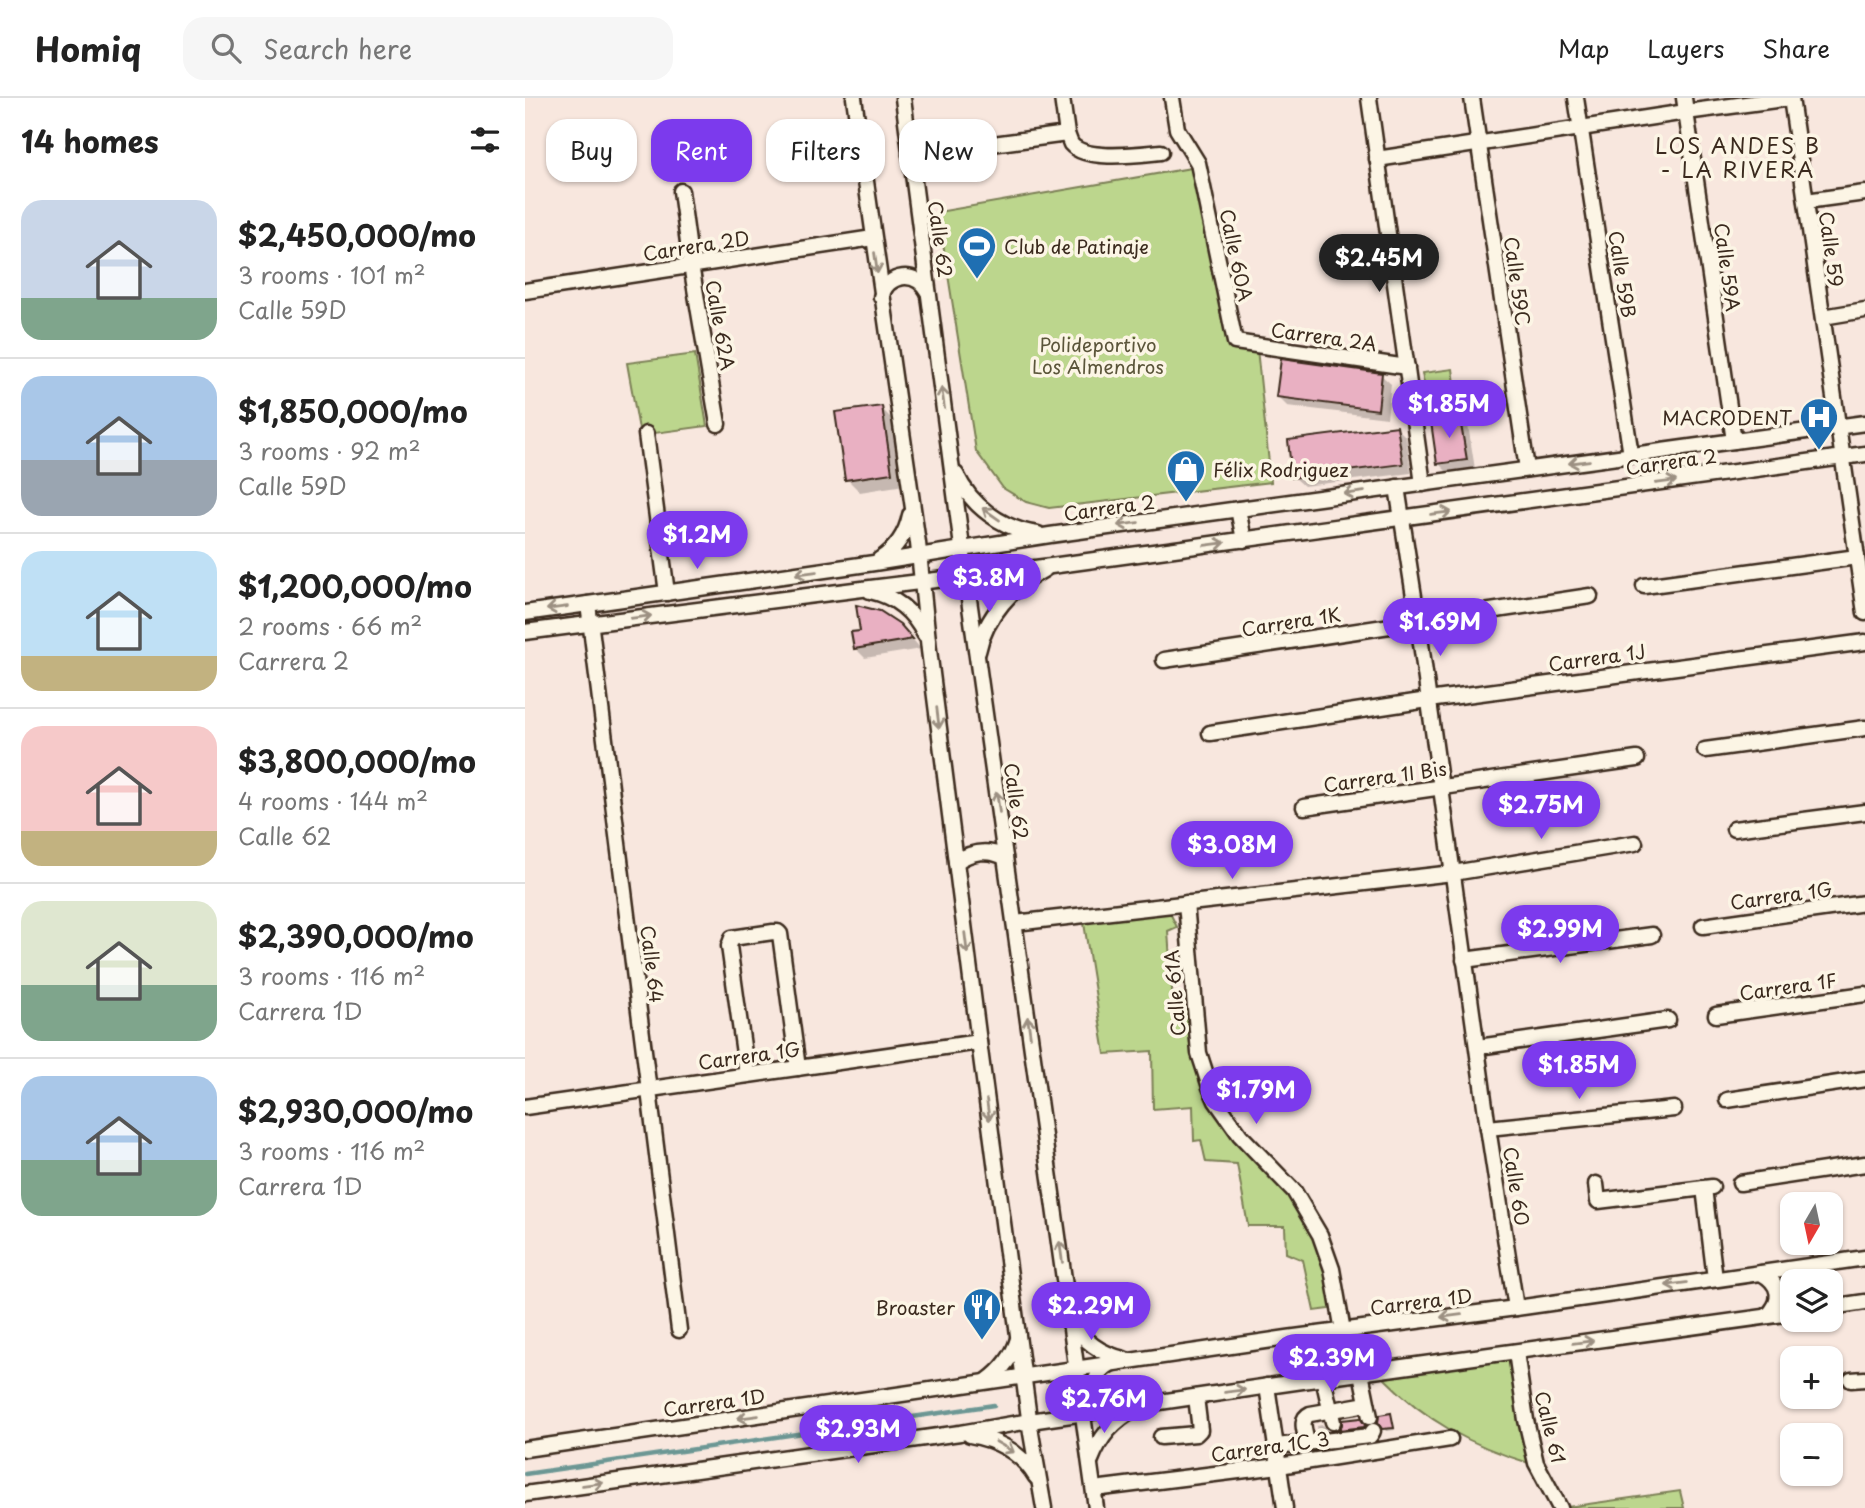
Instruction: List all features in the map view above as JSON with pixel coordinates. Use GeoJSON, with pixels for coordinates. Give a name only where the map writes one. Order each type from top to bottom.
{"type":"FeatureCollection","features":[{"type":"Feature","properties":{"kind":"street"},"geometry":{"type":"LineString","coordinates":[[854,98],[919,555],[979,1042],[1018,1337],[1044,1508]]}},
{"type":"Feature","properties":{"kind":"street","name":"Calle 62"},"geometry":{"type":"LineString","coordinates":[[903,98],[906,119]]}},
{"type":"Feature","properties":{"kind":"street"},"geometry":{"type":"LineString","coordinates":[[1062,98],[1067,134],[1070,144],[1076,148],[1091,154],[1117,156],[1161,152]]}},
{"type":"Feature","properties":{"kind":"street","name":"Calle 60A"},"geometry":{"type":"LineString","coordinates":[[1172,98],[1177,129],[1198,163],[1235,342]]}},
{"type":"Feature","properties":{"kind":"street"},"geometry":{"type":"LineString","coordinates":[[1369,98],[1423,484]]}},
{"type":"Feature","properties":{"kind":"street","name":"Calle 59C"},"geometry":{"type":"LineString","coordinates":[[1472,98],[1527,469]]}},
{"type":"Feature","properties":{"kind":"street","name":"Calle 59B"},"geometry":{"type":"LineString","coordinates":[[1576,98],[1631,455]]}},
{"type":"Feature","properties":{"kind":"street"},"geometry":{"type":"LineString","coordinates":[[1377,159],[1580,128],[1685,105],[1791,98]]}},
{"type":"Feature","properties":{"kind":"street","name":"Calle 59"},"geometry":{"type":"LineString","coordinates":[[1791,98],[1865,613]]}},
{"type":"Feature","properties":{"kind":"street","name":"Calle 59A"},"geometry":{"type":"LineString","coordinates":[[1685,105],[1734,441]]}},
{"type":"Feature","properties":{"kind":"street"},"geometry":{"type":"LineString","coordinates":[[997,143],[1067,134]]}},
{"type":"Feature","properties":{"kind":"street","name":"Calle 62"},"geometry":{"type":"LineString","coordinates":[[914,182],[965,576],[1096,1508]]}},
{"type":"Feature","properties":{"kind":"street","name":"Calle 62A"},"geometry":{"type":"LineString","coordinates":[[681,191],[718,424]]}},
{"type":"Feature","properties":{"kind":"street"},"geometry":{"type":"LineString","coordinates":[[1806,201],[1865,193]]}},
{"type":"Feature","properties":{"kind":"street","name":"Carrera 2D"},"geometry":{"type":"LineString","coordinates":[[525,291],[873,238]]}},
{"type":"Feature","properties":{"kind":"street"},"geometry":{"type":"LineString","coordinates":[[881,297],[891,281],[904,276],[922,282],[928,293]]}},
{"type":"Feature","properties":{"kind":"street"},"geometry":{"type":"LineString","coordinates":[[1823,317],[1865,310]]}},
{"type":"Feature","properties":{"kind":"street","name":"Carrera 2A"},"geometry":{"type":"LineString","coordinates":[[1235,342],[1407,367]]}},
{"type":"Feature","properties":{"kind":"street","name":"Carrera 2"},"geometry":{"type":"LineString","coordinates":[[525,612],[874,563],[1050,535],[1865,423]]}},
{"type":"Feature","properties":{"kind":"street"},"geometry":{"type":"LineString","coordinates":[[646,434],[667,593]]}},
{"type":"Feature","properties":{"kind":"street","name":"Carrera 2"},"geometry":{"type":"LineString","coordinates":[[525,632],[1051,566],[1865,454]]}},
{"type":"Feature","properties":{"kind":"street"},"geometry":{"type":"LineString","coordinates":[[952,466],[960,482],[983,510],[1015,528],[1050,535]]}},
{"type":"Feature","properties":{"kind":"street","name":"Calle 60"},"geometry":{"type":"LineString","coordinates":[[1397,487],[1516,1308]]}},
{"type":"Feature","properties":{"kind":"street"},"geometry":{"type":"LineString","coordinates":[[874,563],[888,554],[899,542],[907,527],[911,503]]}},
{"type":"Feature","properties":{"kind":"street"},"geometry":{"type":"LineString","coordinates":[[1238,509],[1244,540]]}},
{"type":"Feature","properties":{"kind":"street"},"geometry":{"type":"LineString","coordinates":[[1644,586],[1857,557]]}},
{"type":"Feature","properties":{"kind":"street"},"geometry":{"type":"LineString","coordinates":[[978,657],[980,642],[986,629],[1003,604],[1025,582],[1051,566]]}},
{"type":"Feature","properties":{"kind":"street"},"geometry":{"type":"LineString","coordinates":[[862,589],[889,597],[911,613],[919,624],[929,650]]}},
{"type":"Feature","properties":{"kind":"street","name":"Carrera 1K"},"geometry":{"type":"LineString","coordinates":[[1164,660],[1590,596]]}},
{"type":"Feature","properties":{"kind":"street","name":"Calle 64"},"geometry":{"type":"LineString","coordinates":[[589,604],[679,1330]]}},
{"type":"Feature","properties":{"kind":"street","name":"Carrera 1J"},"geometry":{"type":"LineString","coordinates":[[1210,733],[1428,700],[1865,642]]}},
{"type":"Feature","properties":{"kind":"street"},"geometry":{"type":"LineString","coordinates":[[1705,750],[1865,728]]}},
{"type":"Feature","properties":{"kind":"street","name":"Carrera 1I Bis"},"geometry":{"type":"LineString","coordinates":[[1304,807],[1637,760]]}},
{"type":"Feature","properties":{"kind":"street"},"geometry":{"type":"LineString","coordinates":[[1734,829],[1865,812]]}},
{"type":"Feature","properties":{"kind":"street"},"geometry":{"type":"LineString","coordinates":[[1015,923],[1453,873],[1635,843]]}},
{"type":"Feature","properties":{"kind":"street"},"geometry":{"type":"LineString","coordinates":[[956,862],[980,852],[1005,857]]}},
{"type":"Feature","properties":{"kind":"street","name":"Carrera 1G"},"geometry":{"type":"LineString","coordinates":[[1703,926],[1865,903]]}},
{"type":"Feature","properties":{"kind":"street","name":"Calle 61A"},"geometry":{"type":"LineString","coordinates":[[1186,904],[1199,1053],[1210,1087],[1216,1101],[1240,1135],[1294,1191],[1320,1235],[1332,1269],[1343,1331]]}},
{"type":"Feature","properties":{"kind":"street"},"geometry":{"type":"LineString","coordinates":[[747,1075],[729,946],[732,937],[760,933],[780,934],[799,1068]]}},
{"type":"Feature","properties":{"kind":"street"},"geometry":{"type":"LineString","coordinates":[[1464,960],[1652,935]]}},
{"type":"Feature","properties":{"kind":"street","name":"Carrera 1F"},"geometry":{"type":"LineString","coordinates":[[1716,1015],[1865,995]]}},
{"type":"Feature","properties":{"kind":"street"},"geometry":{"type":"LineString","coordinates":[[1478,1047],[1668,1020]]}},
{"type":"Feature","properties":{"kind":"street","name":"Carrera 1G"},"geometry":{"type":"LineString","coordinates":[[525,1107],[979,1042]]}},
{"type":"Feature","properties":{"kind":"street"},"geometry":{"type":"LineString","coordinates":[[1727,1100],[1865,1079]]}},
{"type":"Feature","properties":{"kind":"street"},"geometry":{"type":"LineString","coordinates":[[1489,1128],[1674,1109]]}},
{"type":"Feature","properties":{"kind":"street"},"geometry":{"type":"LineString","coordinates":[[1739,1183],[1865,1164]]}},
{"type":"Feature","properties":{"kind":"street"},"geometry":{"type":"LineString","coordinates":[[1596,1184],[1598,1201],[1708,1187],[1715,1279]]}},
{"type":"Feature","properties":{"kind":"street","name":"Carrera 1D"},"geometry":{"type":"LineString","coordinates":[[525,1449],[1865,1258]]}},
{"type":"Feature","properties":{"kind":"street"},"geometry":{"type":"LineString","coordinates":[[1806,1269],[1810,1266]]}},
{"type":"Feature","properties":{"kind":"street"},"geometry":{"type":"LineString","coordinates":[[1761,1273],[1775,1284],[1778,1293],[1777,1302],[1767,1316]]}},
{"type":"Feature","properties":{"kind":"street"},"geometry":{"type":"LineString","coordinates":[[1843,1305],[1865,1302]]}},
{"type":"Feature","properties":{"kind":"street"},"geometry":{"type":"LineString","coordinates":[[525,1494],[1780,1314]]}},
{"type":"Feature","properties":{"kind":"street"},"geometry":{"type":"LineString","coordinates":[[1070,1320],[1095,1348],[1132,1361]]}},
{"type":"Feature","properties":{"kind":"street"},"geometry":{"type":"LineString","coordinates":[[985,1382],[1012,1355],[1018,1337]]}},
{"type":"Feature","properties":{"kind":"street","name":"Calle 61"},"geometry":{"type":"LineString","coordinates":[[1516,1352],[1526,1420],[1537,1463],[1560,1508]]}},
{"type":"Feature","properties":{"kind":"street"},"geometry":{"type":"LineString","coordinates":[[1110,1364],[1102,1368],[1096,1376],[1095,1394],[1107,1407],[1117,1408]]}},
{"type":"Feature","properties":{"kind":"street"},"geometry":{"type":"LineString","coordinates":[[1307,1442],[1303,1420],[1306,1416],[1334,1427],[1370,1436],[1370,1417],[1361,1373]]}},
{"type":"Feature","properties":{"kind":"street"},"geometry":{"type":"LineString","coordinates":[[1323,1378],[1334,1427]]}},
{"type":"Feature","properties":{"kind":"street"},"geometry":{"type":"LineString","coordinates":[[1267,1386],[1285,1508]]}},
{"type":"Feature","properties":{"kind":"street"},"geometry":{"type":"LineString","coordinates":[[1161,1437],[1199,1432],[1196,1397]]}},
{"type":"Feature","properties":{"kind":"street"},"geometry":{"type":"LineString","coordinates":[[1090,1462],[1109,1427],[1119,1418],[1143,1405]]}},
{"type":"Feature","properties":{"kind":"street"},"geometry":{"type":"LineString","coordinates":[[1276,1446],[1307,1442],[1334,1427],[1370,1417]]}},
{"type":"Feature","properties":{"kind":"street"},"geometry":{"type":"LineString","coordinates":[[960,1433],[994,1440],[1011,1450],[1032,1469],[1039,1481]]}},
{"type":"Feature","properties":{"kind":"street","name":"Carrera 1C 3"},"geometry":{"type":"LineString","coordinates":[[1094,1489],[1279,1466],[1450,1439]]}},
{"type":"Feature","properties":{"kind":"green space","name":"Polideportivo Los Almendros"},"geometry":{"type":"Polygon","coordinates":[[[1191,168],[1235,342],[1257,349],[1271,482],[1049,508],[1026,502],[1003,488],[976,451],[938,212],[1191,168]]]}},
{"type":"Feature","properties":{"kind":"green space"},"geometry":{"type":"Polygon","coordinates":[[[695,354],[707,426],[640,435],[627,363],[695,354]]]}},
{"type":"Feature","properties":{"kind":"green space"},"geometry":{"type":"Polygon","coordinates":[[[1453,369],[1459,413],[1430,417],[1422,373],[1453,369]]]}},
{"type":"Feature","properties":{"kind":"green space"},"geometry":{"type":"Polygon","coordinates":[[[1168,909],[1177,927],[1168,931],[1173,1004],[1195,1009],[1216,1101],[1294,1191],[1326,1249],[1337,1308],[1314,1311],[1303,1260],[1286,1253],[1285,1226],[1248,1226],[1237,1164],[1206,1162],[1201,1140],[1194,1141],[1193,1106],[1153,1109],[1152,1051],[1105,1054],[1083,917],[1168,909]]]}},
{"type":"Feature","properties":{"kind":"green space"},"geometry":{"type":"Polygon","coordinates":[[[1510,1359],[1529,1463],[1488,1449],[1451,1430],[1416,1407],[1384,1378],[1510,1359]]]}},
{"type":"Feature","properties":{"kind":"green space"},"geometry":{"type":"Polygon","coordinates":[[[1680,1491],[1684,1508],[1560,1508],[1680,1491]]]}},
{"type":"Feature","properties":{"kind":"building"},"geometry":{"type":"Polygon","coordinates":[[[1281,359],[1382,373],[1378,410],[1276,397],[1281,359]]]}},
{"type":"Feature","properties":{"kind":"building"},"geometry":{"type":"Polygon","coordinates":[[[882,406],[892,473],[845,480],[835,412],[882,406]]]}},
{"type":"Feature","properties":{"kind":"building"},"geometry":{"type":"Polygon","coordinates":[[[1459,413],[1467,460],[1437,464],[1431,422],[1442,421],[1442,416],[1459,413]]]}},
{"type":"Feature","properties":{"kind":"building"},"geometry":{"type":"Polygon","coordinates":[[[1397,426],[1403,464],[1292,478],[1288,440],[1397,426]]]}},
{"type":"Feature","properties":{"kind":"building"},"geometry":{"type":"Polygon","coordinates":[[[856,605],[880,611],[900,624],[913,639],[854,649],[851,632],[860,631],[856,605]]]}},
{"type":"Feature","properties":{"kind":"building"},"geometry":{"type":"Polygon","coordinates":[[[1391,1413],[1394,1428],[1382,1429],[1378,1423],[1379,1415],[1391,1413]]]}},
{"type":"Feature","properties":{"kind":"building"},"geometry":{"type":"Polygon","coordinates":[[[1360,1418],[1364,1427],[1339,1430],[1342,1420],[1360,1418]]]}},
{"type":"Feature","properties":{"kind":"waterway"},"geometry":{"type":"LineString","coordinates":[[525,1474],[994,1405]]}},
{"type":"Feature","properties":{"kind":"place","name":"Club de Patinaje"},"geometry":{"type":"Point","coordinates":[977,280]}},
{"type":"Feature","properties":{"kind":"place","name":"MACRODENT"},"geometry":{"type":"Point","coordinates":[1819,451]}},
{"type":"Feature","properties":{"kind":"place","name":"Félix Rodriguez"},"geometry":{"type":"Point","coordinates":[1186,503]}},
{"type":"Feature","properties":{"kind":"place","name":"Broaster"},"geometry":{"type":"Point","coordinates":[982,1341]}},
{"type":"Feature","properties":{"kind":"district","name":"LOS ANDES B - LA RIVERA"},"geometry":{"type":"Point","coordinates":[1738,157]}}]}
